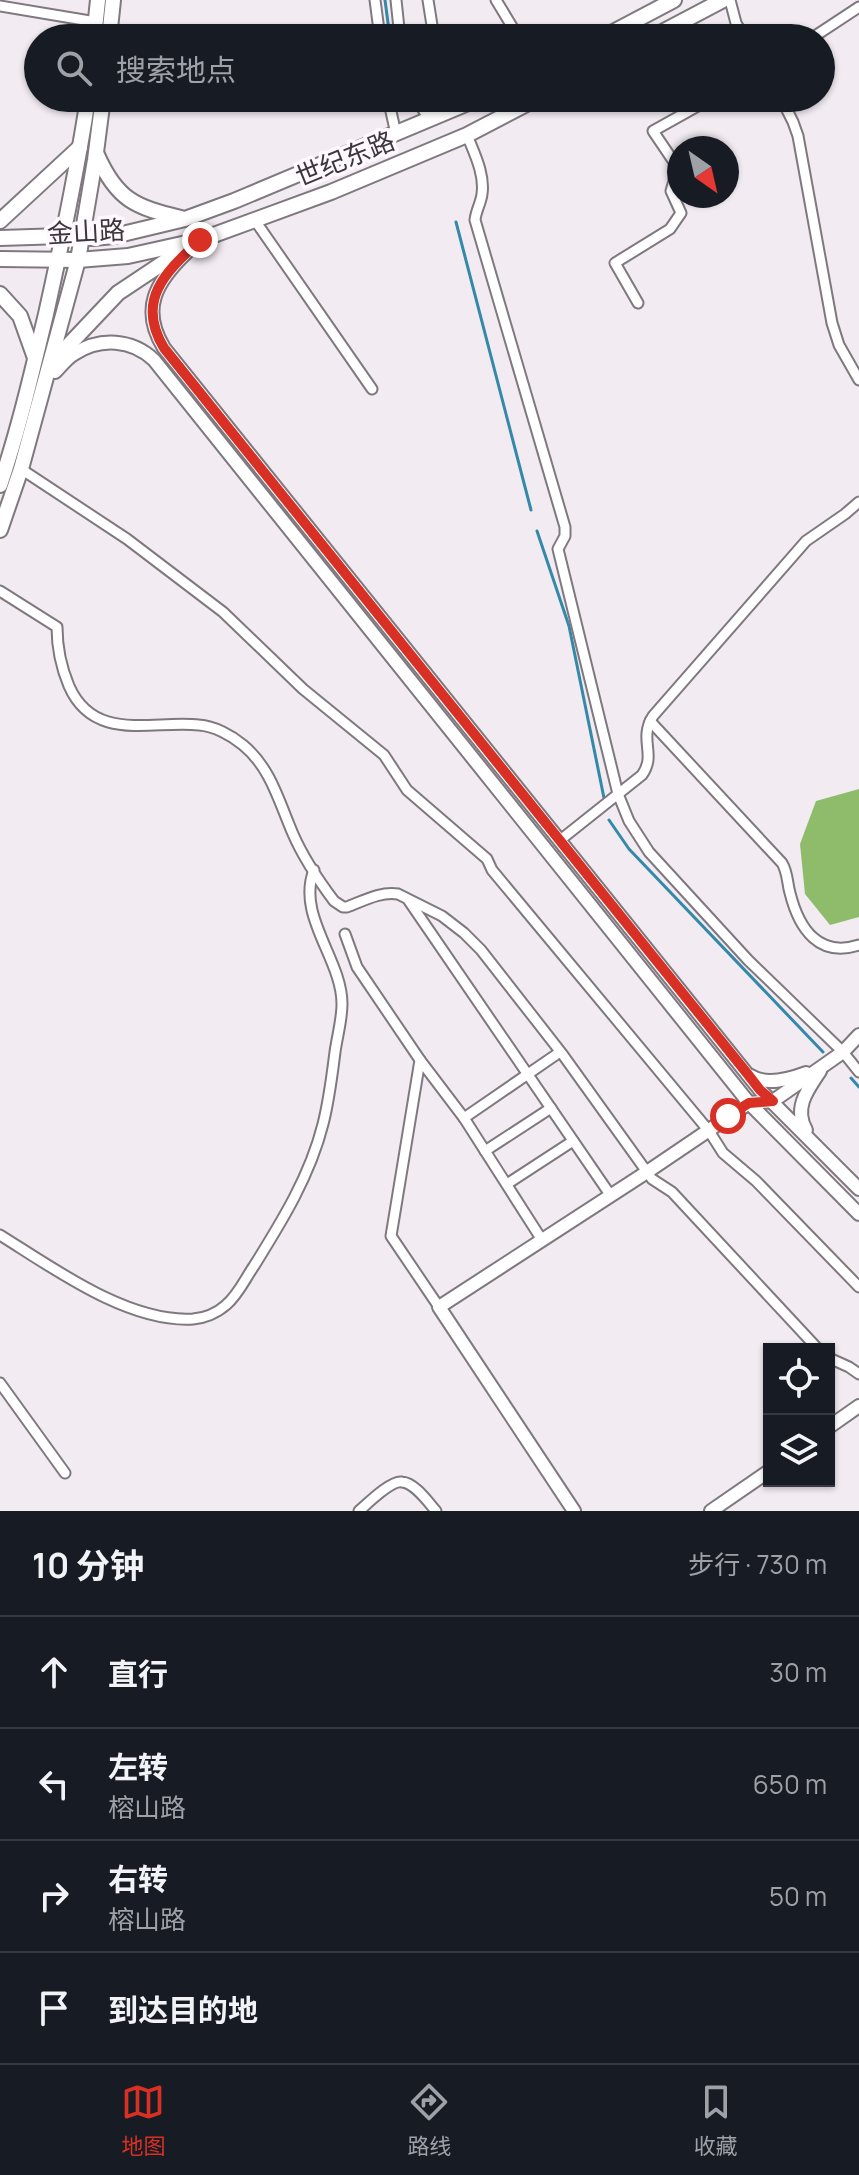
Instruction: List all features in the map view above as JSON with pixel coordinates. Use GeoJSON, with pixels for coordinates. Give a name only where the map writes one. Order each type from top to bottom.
{"type":"FeatureCollection","features":[{"type":"Feature","properties":{"kind":"main road"},"geometry":{"type":"LineString","coordinates":[[96,22],[98,0]]}},
{"type":"Feature","properties":{"kind":"main road"},"geometry":{"type":"LineString","coordinates":[[110,24],[113,0]]}},
{"type":"Feature","properties":{"kind":"main road"},"geometry":{"type":"LineString","coordinates":[[629,24],[674,0]]}},
{"type":"Feature","properties":{"kind":"main road"},"geometry":{"type":"LineString","coordinates":[[678,24],[723,0]]}},
{"type":"Feature","properties":{"kind":"main road"},"geometry":{"type":"LineString","coordinates":[[0,485],[18,432],[35,359],[63,236],[86,112]]}},
{"type":"Feature","properties":{"kind":"main road"},"geometry":{"type":"LineString","coordinates":[[0,530],[21,469],[78,260],[101,112]]}},
{"type":"Feature","properties":{"kind":"main road","name":"世纪东路"},"geometry":{"type":"LineString","coordinates":[[185,219],[430,121],[444,112]]}},
{"type":"Feature","properties":{"kind":"main road","name":"世纪东路"},"geometry":{"type":"LineString","coordinates":[[200,240],[331,192],[467,135],[511,112]]}},
{"type":"Feature","properties":{"kind":"main road"},"geometry":{"type":"LineString","coordinates":[[0,221],[81,146]]}},
{"type":"Feature","properties":{"kind":"main road"},"geometry":{"type":"LineString","coordinates":[[96,153],[107,177],[127,199],[156,212],[185,219]]}},
{"type":"Feature","properties":{"kind":"main road","name":"金山路"},"geometry":{"type":"LineString","coordinates":[[0,238],[114,236],[185,219]]}},
{"type":"Feature","properties":{"kind":"main road"},"geometry":{"type":"LineString","coordinates":[[44,382],[65,349],[118,293],[200,240]]}},
{"type":"Feature","properties":{"kind":"main road"},"geometry":{"type":"LineString","coordinates":[[200,240],[159,282],[153,325],[164,348],[760,1090],[859,1189]]}},
{"type":"Feature","properties":{"kind":"main road","name":"金山路"},"geometry":{"type":"LineString","coordinates":[[0,259],[78,260],[128,256],[200,240]]}},
{"type":"Feature","properties":{"kind":"main road"},"geometry":{"type":"LineString","coordinates":[[0,294],[20,316],[35,359]]}},
{"type":"Feature","properties":{"kind":"main road"},"geometry":{"type":"LineString","coordinates":[[44,382],[75,353],[108,342],[133,345],[154,360],[749,1103],[859,1214]]}},
{"type":"Feature","properties":{"kind":"main road"},"geometry":{"type":"LineString","coordinates":[[574,1511],[439,1307],[734,1112],[749,1103],[773,1101],[843,1052],[859,1035]]}},
{"type":"Feature","properties":{"kind":"main road"},"geometry":{"type":"LineString","coordinates":[[746,1072],[757,1079],[775,1081],[796,1077],[824,1065]]}},
{"type":"Feature","properties":{"kind":"main road"},"geometry":{"type":"LineString","coordinates":[[814,1143],[802,1122],[800,1111],[804,1094],[824,1065]]}},
{"type":"Feature","properties":{"kind":"main road"},"geometry":{"type":"LineString","coordinates":[[734,1112],[739,1090]]}},
{"type":"Feature","properties":{"kind":"main road"},"geometry":{"type":"LineString","coordinates":[[734,1112],[750,1112],[765,1118]]}},
{"type":"Feature","properties":{"kind":"main road"},"geometry":{"type":"LineString","coordinates":[[835,1423],[859,1406]]}},
{"type":"Feature","properties":{"kind":"main road"},"geometry":{"type":"LineString","coordinates":[[711,1511],[763,1475]]}},
{"type":"Feature","properties":{"kind":"street"},"geometry":{"type":"LineString","coordinates":[[375,0],[378,24]]}},
{"type":"Feature","properties":{"kind":"street"},"geometry":{"type":"LineString","coordinates":[[396,0],[399,24]]}},
{"type":"Feature","properties":{"kind":"street"},"geometry":{"type":"LineString","coordinates":[[428,0],[432,24]]}},
{"type":"Feature","properties":{"kind":"street"},"geometry":{"type":"LineString","coordinates":[[496,0],[511,24]]}},
{"type":"Feature","properties":{"kind":"street"},"geometry":{"type":"LineString","coordinates":[[730,0],[737,24]]}},
{"type":"Feature","properties":{"kind":"street"},"geometry":{"type":"LineString","coordinates":[[0,6],[96,22]]}},
{"type":"Feature","properties":{"kind":"street"},"geometry":{"type":"LineString","coordinates":[[833,24],[859,7]]}},
{"type":"Feature","properties":{"kind":"street"},"geometry":{"type":"LineString","coordinates":[[391,112],[396,134]]}},
{"type":"Feature","properties":{"kind":"street"},"geometry":{"type":"LineString","coordinates":[[425,112],[430,121]]}},
{"type":"Feature","properties":{"kind":"street"},"geometry":{"type":"LineString","coordinates":[[638,303],[615,263],[670,229],[681,213],[671,191],[678,168],[653,131],[687,112]]}},
{"type":"Feature","properties":{"kind":"street"},"geometry":{"type":"LineString","coordinates":[[788,112],[798,136],[832,323],[839,345],[859,380]]}},
{"type":"Feature","properties":{"kind":"street"},"geometry":{"type":"LineString","coordinates":[[467,135],[479,165],[483,188],[475,220],[565,527],[565,536],[558,549],[618,794],[629,821],[649,852],[748,960],[843,1052],[859,1072]]}},
{"type":"Feature","properties":{"kind":"street"},"geometry":{"type":"LineString","coordinates":[[254,219],[372,389]]}},
{"type":"Feature","properties":{"kind":"street"},"geometry":{"type":"LineString","coordinates":[[21,469],[127,539],[223,612],[303,689],[384,755],[407,790],[487,859],[492,870],[709,1131],[723,1153],[756,1181],[859,1287]]}},
{"type":"Feature","properties":{"kind":"street"},"geometry":{"type":"LineString","coordinates":[[559,841],[642,775],[648,766],[645,732],[650,721],[806,541],[859,502]]}},
{"type":"Feature","properties":{"kind":"street"},"geometry":{"type":"LineString","coordinates":[[0,591],[57,627],[66,677],[78,703],[90,713],[120,725],[201,725],[229,734],[244,745],[272,782],[294,836],[334,901],[343,907],[391,893],[442,916],[464,933],[481,950],[560,1052],[652,1179],[672,1192],[812,1343]]}},
{"type":"Feature","properties":{"kind":"street"},"geometry":{"type":"LineString","coordinates":[[650,721],[782,863],[798,916],[817,941],[824,947],[835,949],[859,945]]}},
{"type":"Feature","properties":{"kind":"street"},"geometry":{"type":"LineString","coordinates":[[0,1235],[99,1296],[137,1310],[191,1319],[214,1313],[231,1299],[290,1209],[312,1157],[326,1111],[342,1003],[310,904],[310,882],[314,870]]}},
{"type":"Feature","properties":{"kind":"street"},"geometry":{"type":"LineString","coordinates":[[407,899],[611,1196]]}},
{"type":"Feature","properties":{"kind":"street"},"geometry":{"type":"LineString","coordinates":[[345,934],[357,967],[464,1118],[542,1240]]}},
{"type":"Feature","properties":{"kind":"street"},"geometry":{"type":"LineString","coordinates":[[464,1118],[560,1052]]}},
{"type":"Feature","properties":{"kind":"street"},"geometry":{"type":"LineString","coordinates":[[843,1052],[859,1058]]}},
{"type":"Feature","properties":{"kind":"street"},"geometry":{"type":"LineString","coordinates":[[420,1060],[391,1236],[439,1307]]}},
{"type":"Feature","properties":{"kind":"street"},"geometry":{"type":"LineString","coordinates":[[485,1151],[551,1108]]}},
{"type":"Feature","properties":{"kind":"street"},"geometry":{"type":"LineString","coordinates":[[507,1184],[573,1141]]}},
{"type":"Feature","properties":{"kind":"street"},"geometry":{"type":"LineString","coordinates":[[835,1361],[859,1374]]}},
{"type":"Feature","properties":{"kind":"street"},"geometry":{"type":"LineString","coordinates":[[1,1387],[65,1473]]}},
{"type":"Feature","properties":{"kind":"street"},"geometry":{"type":"LineString","coordinates":[[359,1511],[385,1489],[402,1482],[412,1486],[436,1511]]}},
{"type":"Feature","properties":{"kind":"green space"},"geometry":{"type":"Polygon","coordinates":[[[859,789],[859,917],[830,925],[805,894],[800,844],[816,801],[859,789]]]}},
{"type":"Feature","properties":{"kind":"waterway"},"geometry":{"type":"LineString","coordinates":[[385,0],[388,24]]}},
{"type":"Feature","properties":{"kind":"waterway"},"geometry":{"type":"LineString","coordinates":[[456,222],[531,510]]}},
{"type":"Feature","properties":{"kind":"waterway"},"geometry":{"type":"LineString","coordinates":[[537,531],[569,626],[604,798]]}},
{"type":"Feature","properties":{"kind":"waterway"},"geometry":{"type":"LineString","coordinates":[[609,820],[629,849],[823,1052]]}},
{"type":"Feature","properties":{"kind":"waterway"},"geometry":{"type":"LineString","coordinates":[[851,1078],[859,1087]]}},
{"type":"Feature","properties":{"kind":"route"},"geometry":{"type":"LineString","coordinates":[[200,240],[159,282],[152,316],[157,337],[559,841],[760,1090],[773,1101],[749,1103],[728,1116]]}}]}
